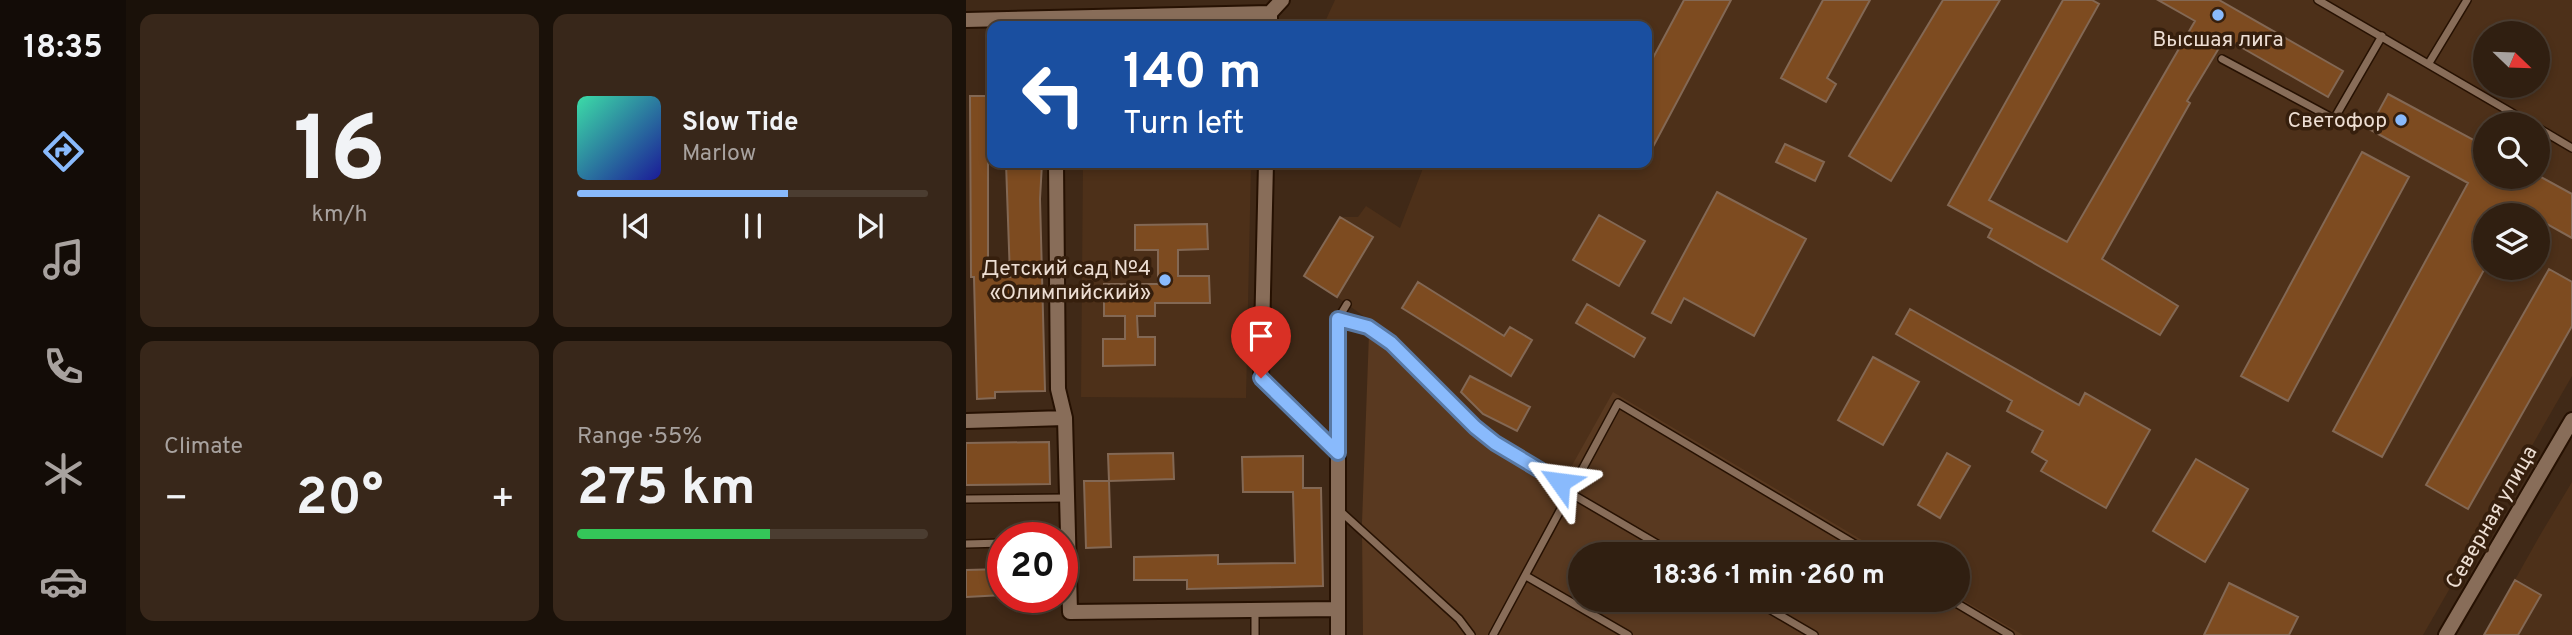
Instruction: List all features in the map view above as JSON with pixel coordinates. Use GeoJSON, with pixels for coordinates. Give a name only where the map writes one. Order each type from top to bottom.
{"type":"FeatureCollection","features":[{"type":"Feature","properties":{"kind":"street"},"geometry":{"type":"LineString","coordinates":[[966,20],[1270,19],[1282,0]]}},
{"type":"Feature","properties":{"kind":"street"},"geometry":{"type":"LineString","coordinates":[[1056,168],[1058,389],[1065,418],[1065,522]]}},
{"type":"Feature","properties":{"kind":"street"},"geometry":{"type":"LineString","coordinates":[[1266,168],[1261,378],[1338,453],[1338,635]]}},
{"type":"Feature","properties":{"kind":"street"},"geometry":{"type":"LineString","coordinates":[[966,421],[1065,418]]}},
{"type":"Feature","properties":{"kind":"street","name":"Северная улица"},"geometry":{"type":"LineString","coordinates":[[2446,635],[2572,420]]}},
{"type":"Feature","properties":{"kind":"street"},"geometry":{"type":"LineString","coordinates":[[1078,612],[1338,609]]}},
{"type":"Feature","properties":{"kind":"lane"},"geometry":{"type":"LineString","coordinates":[[2318,0],[2512,112]]}},
{"type":"Feature","properties":{"kind":"lane"},"geometry":{"type":"LineString","coordinates":[[2429,63],[2468,0]]}},
{"type":"Feature","properties":{"kind":"lane"},"geometry":{"type":"LineString","coordinates":[[2222,59],[2334,119],[2382,36]]}},
{"type":"Feature","properties":{"kind":"lane"},"geometry":{"type":"LineString","coordinates":[[2550,135],[2572,148]]}},
{"type":"Feature","properties":{"kind":"lane"},"geometry":{"type":"LineString","coordinates":[[1338,453],[1338,319],[1346,304]]}},
{"type":"Feature","properties":{"kind":"lane"},"geometry":{"type":"LineString","coordinates":[[1338,319],[1368,327],[1391,343],[1475,427],[1495,443],[1560,482]]}},
{"type":"Feature","properties":{"kind":"lane"},"geometry":{"type":"LineString","coordinates":[[1493,635],[1618,403],[1851,542]]}},
{"type":"Feature","properties":{"kind":"lane"},"geometry":{"type":"LineString","coordinates":[[1570,493],[1654,542]]}},
{"type":"Feature","properties":{"kind":"lane"},"geometry":{"type":"LineString","coordinates":[[966,499],[1066,498]]}},
{"type":"Feature","properties":{"kind":"lane"},"geometry":{"type":"LineString","coordinates":[[1338,510],[1459,619],[1471,635]]}},
{"type":"Feature","properties":{"kind":"lane"},"geometry":{"type":"LineString","coordinates":[[966,544],[987,543]]}},
{"type":"Feature","properties":{"kind":"lane"},"geometry":{"type":"LineString","coordinates":[[1526,576],[1628,635]]}},
{"type":"Feature","properties":{"kind":"lane"},"geometry":{"type":"LineString","coordinates":[[1255,610],[1255,635]]}},
{"type":"Feature","properties":{"kind":"lane"},"geometry":{"type":"LineString","coordinates":[[1970,611],[2010,635]]}},
{"type":"Feature","properties":{"kind":"lane"},"geometry":{"type":"LineString","coordinates":[[1775,612],[1814,635]]}},
{"type":"Feature","properties":{"kind":"shaded area"},"geometry":{"type":"Polygon","coordinates":[[[1335,0],[2572,0],[2572,376],[2423,635],[2022,635],[1970,605],[1970,542],[1863,542],[1613,393],[1566,478],[1505,444],[1390,335],[1304,276],[1340,217],[1358,217],[1366,206],[1400,228],[1423,168],[1652,168],[1652,21],[1325,21],[1335,0]]]}},
{"type":"Feature","properties":{"kind":"shaded area","name":"Детский сад №4 «Олимпийский»"},"geometry":{"type":"Polygon","coordinates":[[[1083,168],[1251,168],[1246,398],[1081,397],[1083,168]]]}},
{"type":"Feature","properties":{"kind":"shaded area"},"geometry":{"type":"Polygon","coordinates":[[[1374,323],[1505,444],[1565,478],[1613,392],[1865,542],[1568,542],[1568,612],[1970,612],[1970,604],[2023,635],[1363,635],[1362,523],[1369,334],[1374,323]]]}},
{"type":"Feature","properties":{"kind":"shaded area"},"geometry":{"type":"Polygon","coordinates":[[[2572,482],[2572,635],[2484,635],[2539,537],[2572,482]]]}},
{"type":"Feature","properties":{"kind":"building"},"geometry":{"type":"Polygon","coordinates":[[[1684,0],[1731,0],[1652,149],[1652,60],[1684,0]]]}},
{"type":"Feature","properties":{"kind":"building"},"geometry":{"type":"Polygon","coordinates":[[[1823,0],[1870,0],[1827,78],[1836,84],[1826,102],[1781,78],[1823,0]]]}},
{"type":"Feature","properties":{"kind":"building"},"geometry":{"type":"Polygon","coordinates":[[[1943,0],[2000,0],[1891,181],[1849,156],[1943,0]]]}},
{"type":"Feature","properties":{"kind":"building"},"geometry":{"type":"Polygon","coordinates":[[[2063,0],[2092,0],[2099,4],[1989,200],[2067,242],[2195,21],[2158,0],[2219,0],[2343,71],[2328,97],[2225,38],[2187,101],[2190,103],[2102,259],[2178,306],[2160,335],[1988,237],[1992,229],[1948,205],[2063,0]]]}},
{"type":"Feature","properties":{"kind":"building"},"geometry":{"type":"Polygon","coordinates":[[[2388,94],[2473,140],[2473,189],[2550,189],[2550,182],[2572,194],[2572,238],[2550,226],[2550,203],[2473,203],[2473,280],[2478,280],[2382,457],[2333,431],[2468,183],[2369,129],[2388,94]]]}},
{"type":"Feature","properties":{"kind":"building"},"geometry":{"type":"Polygon","coordinates":[[[970,96],[987,96],[988,277],[1010,277],[1006,168],[1042,168],[1040,199],[1045,391],[995,392],[995,398],[977,399],[974,277],[971,277],[970,96]]]}},
{"type":"Feature","properties":{"kind":"building"},"geometry":{"type":"Polygon","coordinates":[[[1785,144],[1824,162],[1815,181],[1776,162],[1785,144]]]}},
{"type":"Feature","properties":{"kind":"building"},"geometry":{"type":"Polygon","coordinates":[[[2362,152],[2409,177],[2288,401],[2241,376],[2362,152]]]}},
{"type":"Feature","properties":{"kind":"building"},"geometry":{"type":"Polygon","coordinates":[[[1717,192],[1806,239],[1754,336],[1684,298],[1671,323],[1652,313],[1717,192]]]}},
{"type":"Feature","properties":{"kind":"building"},"geometry":{"type":"Polygon","coordinates":[[[1599,215],[1645,241],[1619,286],[1573,260],[1599,215]]]}},
{"type":"Feature","properties":{"kind":"building"},"geometry":{"type":"Polygon","coordinates":[[[1340,217],[1373,237],[1337,297],[1304,276],[1340,217]]]}},
{"type":"Feature","properties":{"kind":"building","name":"Детский сад №4 «Олимпийский»"},"geometry":{"type":"Polygon","coordinates":[[[1207,224],[1208,249],[1178,250],[1178,276],[1209,276],[1210,303],[1155,303],[1155,316],[1137,316],[1138,337],[1155,337],[1155,365],[1103,366],[1103,339],[1125,339],[1125,316],[1104,316],[1104,284],[1158,284],[1158,250],[1135,250],[1135,225],[1207,224]]]}},
{"type":"Feature","properties":{"kind":"building"},"geometry":{"type":"Polygon","coordinates":[[[2550,270],[2572,282],[2572,326],[2468,509],[2426,485],[2543,280],[2550,280],[2550,270]]]}},
{"type":"Feature","properties":{"kind":"building"},"geometry":{"type":"Polygon","coordinates":[[[1418,282],[1504,336],[1510,327],[1532,340],[1511,376],[1402,308],[1418,282]]]}},
{"type":"Feature","properties":{"kind":"building"},"geometry":{"type":"Polygon","coordinates":[[[1587,304],[1645,338],[1634,357],[1576,323],[1587,304]]]}},
{"type":"Feature","properties":{"kind":"building"},"geometry":{"type":"Polygon","coordinates":[[[1910,309],[2079,405],[2085,393],[2150,430],[2106,508],[2041,471],[2047,461],[2032,452],[2043,431],[2007,411],[2012,401],[1896,334],[1910,309]]]}},
{"type":"Feature","properties":{"kind":"building"},"geometry":{"type":"Polygon","coordinates":[[[1873,357],[1919,382],[1883,445],[1838,420],[1873,357]]]}},
{"type":"Feature","properties":{"kind":"building"},"geometry":{"type":"Polygon","coordinates":[[[1470,376],[1530,407],[1517,431],[1483,414],[1461,392],[1470,376]]]}},
{"type":"Feature","properties":{"kind":"building"},"geometry":{"type":"Polygon","coordinates":[[[1049,442],[1050,484],[966,485],[966,443],[1049,442]]]}},
{"type":"Feature","properties":{"kind":"building"},"geometry":{"type":"Polygon","coordinates":[[[1173,453],[1174,479],[1109,481],[1108,454],[1173,453]]]}},
{"type":"Feature","properties":{"kind":"building"},"geometry":{"type":"Polygon","coordinates":[[[1947,453],[1970,466],[1940,518],[1918,505],[1947,453]]]}},
{"type":"Feature","properties":{"kind":"building"},"geometry":{"type":"Polygon","coordinates":[[[1303,456],[1303,488],[1321,488],[1323,586],[1187,589],[1187,580],[1134,580],[1134,557],[1218,555],[1218,564],[1295,563],[1293,492],[1243,492],[1242,457],[1303,456]]]}},
{"type":"Feature","properties":{"kind":"building"},"geometry":{"type":"Polygon","coordinates":[[[2196,459],[2248,489],[2205,562],[2153,531],[2196,459]]]}},
{"type":"Feature","properties":{"kind":"building"},"geometry":{"type":"Polygon","coordinates":[[[1084,481],[1109,481],[1111,547],[1086,548],[1084,481]]]}},
{"type":"Feature","properties":{"kind":"building"},"geometry":{"type":"Polygon","coordinates":[[[987,569],[987,596],[966,597],[966,570],[987,569]]]}},
{"type":"Feature","properties":{"kind":"building"},"geometry":{"type":"Polygon","coordinates":[[[2515,580],[2541,595],[2518,635],[2484,635],[2515,580]]]}},
{"type":"Feature","properties":{"kind":"building"},"geometry":{"type":"Polygon","coordinates":[[[2229,583],[2298,617],[2289,635],[2204,635],[2229,583]]]}},
{"type":"Feature","properties":{"kind":"place","name":"Высшая лига"},"geometry":{"type":"Point","coordinates":[2218,15]}},
{"type":"Feature","properties":{"kind":"place","name":"Светофор"},"geometry":{"type":"Point","coordinates":[2401,120]}},
{"type":"Feature","properties":{"kind":"place","name":"Детский сад №4 «Олимпийский»"},"geometry":{"type":"Point","coordinates":[1165,280]}},
{"type":"Feature","properties":{"kind":"route"},"geometry":{"type":"LineString","coordinates":[[1261,378],[1338,453],[1338,319],[1368,327],[1391,343],[1475,427],[1495,443],[1560,482]]}}]}
